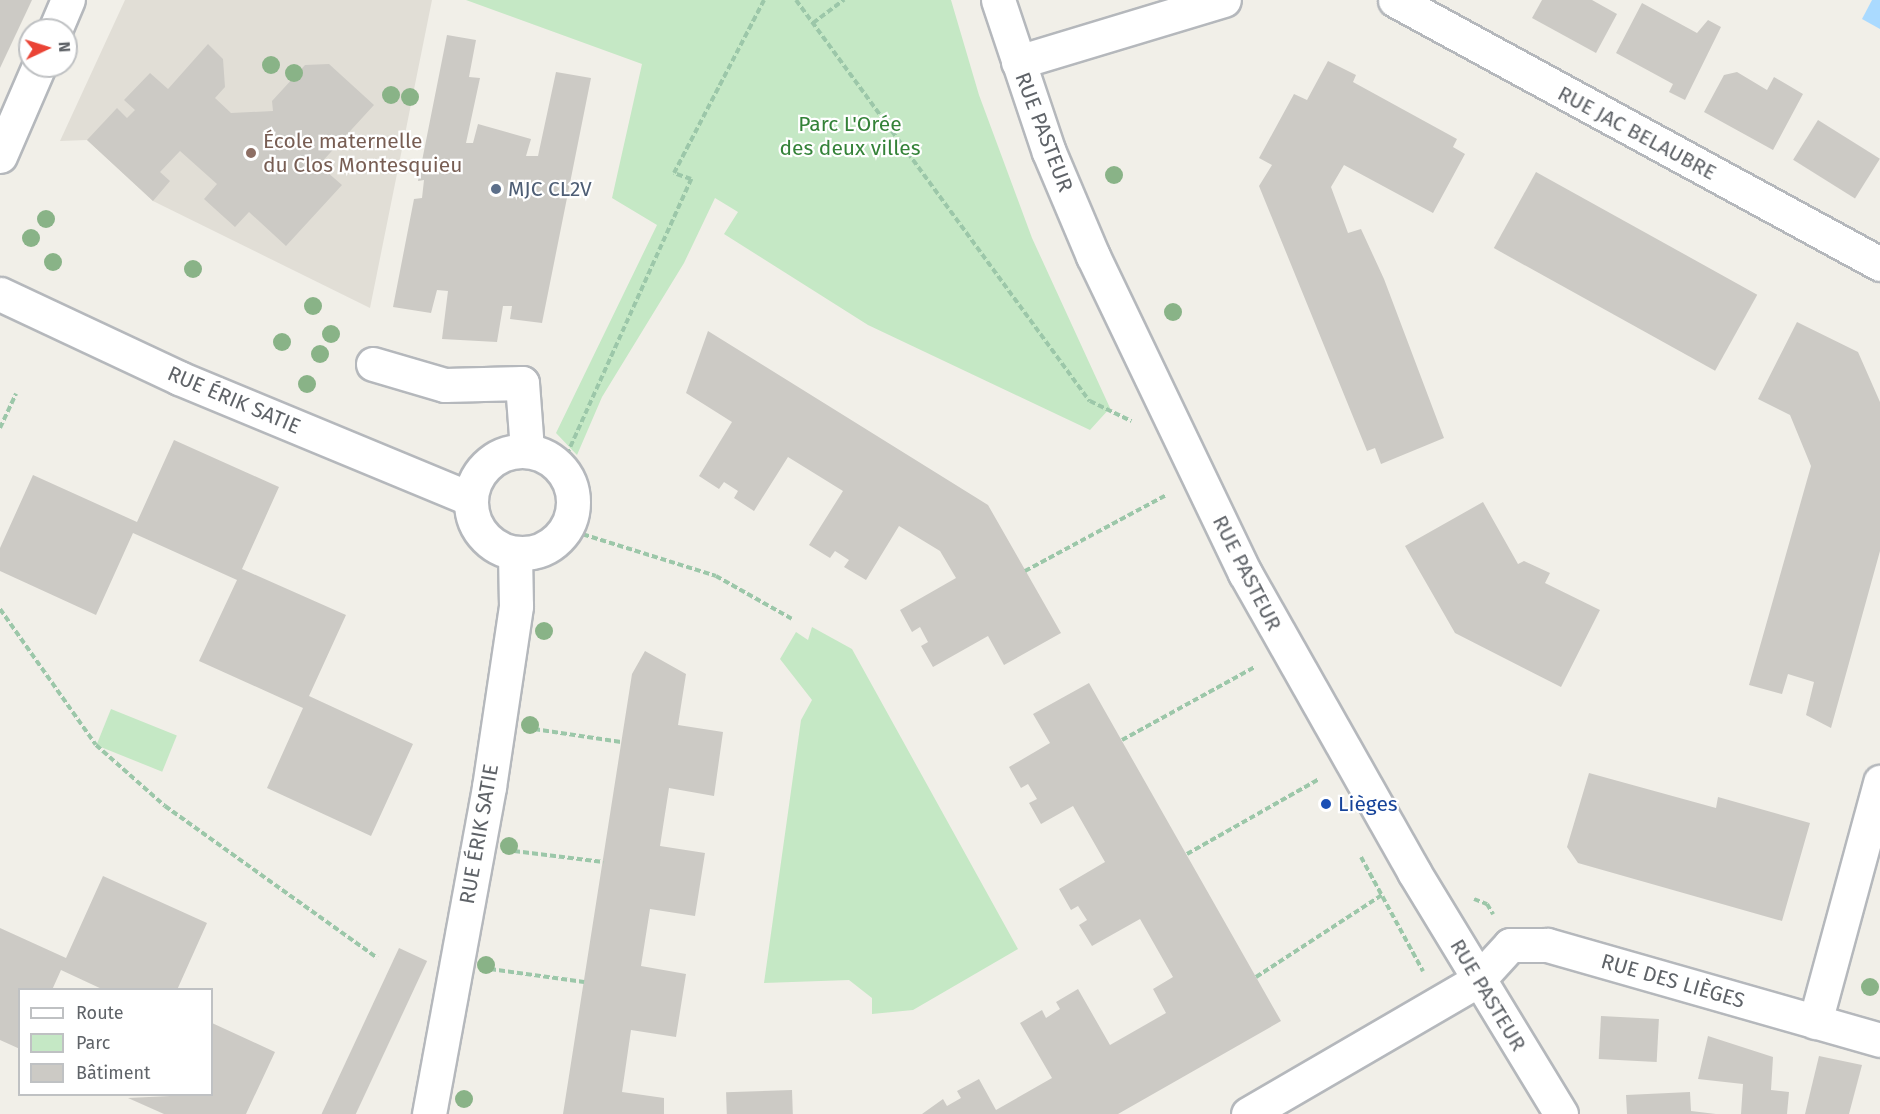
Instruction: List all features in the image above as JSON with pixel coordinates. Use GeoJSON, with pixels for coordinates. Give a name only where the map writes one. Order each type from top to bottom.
{"type":"FeatureCollection","features":[{"type":"Feature","properties":{"kind":"street"},"geometry":{"type":"LineString","coordinates":[[60,18],[68,0]]}},
{"type":"Feature","properties":{"kind":"street","name":"RUE PASTEUR"},"geometry":{"type":"LineString","coordinates":[[998,0],[1018,62],[1093,256],[1245,573],[1478,980],[1561,1114]]}},
{"type":"Feature","properties":{"kind":"street"},"geometry":{"type":"LineString","coordinates":[[1018,62],[1185,5],[1224,0]]}},
{"type":"Feature","properties":{"kind":"street","name":"RUE JAC BELAUBRE"},"geometry":{"type":"LineString","coordinates":[[1395,0],[1880,264]]}},
{"type":"Feature","properties":{"kind":"street"},"geometry":{"type":"LineString","coordinates":[[0,156],[34,78]]}},
{"type":"Feature","properties":{"kind":"street","name":"RUE ÉRIK SATIE"},"geometry":{"type":"LineString","coordinates":[[0,294],[179,378],[471,499]]}},
{"type":"Feature","properties":{"kind":"street"},"geometry":{"type":"LineString","coordinates":[[373,364],[445,386],[522,383],[527,450]]}},
{"type":"Feature","properties":{"kind":"street"},"geometry":{"type":"LineString","coordinates":[[527,450],[561,467],[573,500],[566,529],[549,545],[515,553],[500,549],[478,528],[471,499],[482,469],[510,451],[527,450]]}},
{"type":"Feature","properties":{"kind":"street","name":"RUE ÉRIK SATIE"},"geometry":{"type":"LineString","coordinates":[[429,1114],[498,724],[516,606],[515,553]]}},
{"type":"Feature","properties":{"kind":"street"},"geometry":{"type":"LineString","coordinates":[[1815,1022],[1880,782]]}},
{"type":"Feature","properties":{"kind":"street","name":"RUE DES LIÈGES"},"geometry":{"type":"LineString","coordinates":[[1248,1114],[1478,980],[1510,945],[1547,945],[1880,1040]]}},
{"type":"Feature","properties":{"kind":"path"},"geometry":{"type":"LineString","coordinates":[[561,467],[691,179],[674,173],[764,0]]}},
{"type":"Feature","properties":{"kind":"path"},"geometry":{"type":"LineString","coordinates":[[796,0],[1090,401],[1130,420],[1135,431]]}},
{"type":"Feature","properties":{"kind":"path"},"geometry":{"type":"LineString","coordinates":[[813,23],[844,0]]}},
{"type":"Feature","properties":{"kind":"path"},"geometry":{"type":"LineString","coordinates":[[0,428],[16,394]]}},
{"type":"Feature","properties":{"kind":"path"},"geometry":{"type":"LineString","coordinates":[[1161,484],[1171,506]]}},
{"type":"Feature","properties":{"kind":"path"},"geometry":{"type":"LineString","coordinates":[[1025,571],[1166,495]]}},
{"type":"Feature","properties":{"kind":"path"},"geometry":{"type":"LineString","coordinates":[[566,529],[716,576],[792,619]]}},
{"type":"Feature","properties":{"kind":"path"},"geometry":{"type":"LineString","coordinates":[[0,609],[96,744],[165,806],[377,958]]}},
{"type":"Feature","properties":{"kind":"path"},"geometry":{"type":"LineString","coordinates":[[1250,658],[1261,678]]}},
{"type":"Feature","properties":{"kind":"path"},"geometry":{"type":"LineString","coordinates":[[1122,740],[1255,668]]}},
{"type":"Feature","properties":{"kind":"path"},"geometry":{"type":"LineString","coordinates":[[498,724],[621,742]]}},
{"type":"Feature","properties":{"kind":"path"},"geometry":{"type":"LineString","coordinates":[[1313,769],[1325,790]]}},
{"type":"Feature","properties":{"kind":"path"},"geometry":{"type":"LineString","coordinates":[[1187,854],[1319,779]]}},
{"type":"Feature","properties":{"kind":"path"},"geometry":{"type":"LineString","coordinates":[[478,846],[603,862]]}},
{"type":"Feature","properties":{"kind":"path"},"geometry":{"type":"LineString","coordinates":[[1359,853],[1440,1002]]}},
{"type":"Feature","properties":{"kind":"path"},"geometry":{"type":"LineString","coordinates":[[1256,977],[1382,895]]}},
{"type":"Feature","properties":{"kind":"path"},"geometry":{"type":"LineString","coordinates":[[457,964],[584,982]]}},
{"type":"Feature","properties":{"kind":"shaded area","name":"École maternelle du Clos Montesquieu"},"geometry":{"type":"Polygon","coordinates":[[[125,0],[432,0],[370,308],[153,201],[87,140],[60,141],[125,0]]]}},
{"type":"Feature","properties":{"kind":"green space","name":"Parc L'Orée des deux villes"},"geometry":{"type":"Polygon","coordinates":[[[466,0],[951,0],[979,95],[1032,238],[1110,408],[1090,430],[868,325],[724,234],[738,212],[715,198],[684,263],[602,397],[577,455],[556,433],[657,225],[612,198],[642,64],[466,0]]]}},
{"type":"Feature","properties":{"kind":"green space"},"geometry":{"type":"Polygon","coordinates":[[[812,627],[852,649],[1018,949],[913,1010],[872,1014],[872,998],[849,980],[764,983],[801,720],[812,700],[780,659],[796,632],[808,640],[812,627]]]}},
{"type":"Feature","properties":{"kind":"green space"},"geometry":{"type":"Polygon","coordinates":[[[111,709],[177,736],[162,772],[96,745],[111,709]]]}},
{"type":"Feature","properties":{"kind":"water"},"geometry":{"type":"Polygon","coordinates":[[[1872,0],[1880,0],[1880,29],[1862,19],[1872,0]]]}},
{"type":"Feature","properties":{"kind":"building"},"geometry":{"type":"Polygon","coordinates":[[[0,0],[32,0],[24,18],[18,18],[18,30],[0,68],[0,0]]]}},
{"type":"Feature","properties":{"kind":"building"},"geometry":{"type":"Polygon","coordinates":[[[1542,0],[1592,0],[1617,14],[1596,53],[1532,18],[1542,0]]]}},
{"type":"Feature","properties":{"kind":"building"},"geometry":{"type":"Polygon","coordinates":[[[1642,3],[1697,33],[1708,20],[1721,27],[1685,100],[1669,92],[1673,84],[1616,53],[1642,3]]]}},
{"type":"Feature","properties":{"kind":"building","name":"MJC CL2V"},"geometry":{"type":"Polygon","coordinates":[[[447,35],[476,40],[469,77],[480,78],[466,143],[473,143],[478,124],[531,139],[526,156],[538,156],[556,72],[591,78],[542,323],[510,319],[512,306],[503,306],[497,342],[442,339],[448,291],[437,290],[431,313],[393,307],[414,199],[422,198],[424,180],[418,181],[447,35]]]}},
{"type":"Feature","properties":{"kind":"building"},"geometry":{"type":"Polygon","coordinates":[[[208,44],[223,59],[225,87],[215,98],[231,113],[273,111],[272,101],[305,65],[329,64],[374,105],[319,165],[342,185],[286,246],[249,212],[235,227],[204,199],[217,184],[180,151],[160,172],[170,181],[153,201],[87,140],[117,108],[127,118],[135,110],[124,100],[150,73],[168,89],[208,44]]]}},
{"type":"Feature","properties":{"kind":"building"},"geometry":{"type":"Polygon","coordinates":[[[1328,61],[1356,75],[1353,82],[1457,139],[1453,147],[1465,154],[1433,213],[1344,165],[1331,187],[1348,233],[1361,229],[1384,279],[1444,438],[1381,464],[1375,448],[1367,451],[1259,186],[1272,165],[1259,158],[1294,94],[1307,100],[1328,61]]]}},
{"type":"Feature","properties":{"kind":"building"},"geometry":{"type":"Polygon","coordinates":[[[1737,72],[1767,90],[1774,77],[1803,94],[1773,150],[1704,112],[1724,75],[1737,72]]]}},
{"type":"Feature","properties":{"kind":"building"},"geometry":{"type":"Polygon","coordinates":[[[1818,120],[1880,159],[1855,199],[1793,160],[1818,120]]]}},
{"type":"Feature","properties":{"kind":"building"},"geometry":{"type":"Polygon","coordinates":[[[1536,172],[1757,295],[1715,371],[1494,248],[1536,172]]]}},
{"type":"Feature","properties":{"kind":"building"},"geometry":{"type":"Polygon","coordinates":[[[1797,322],[1858,352],[1880,402],[1880,551],[1831,728],[1806,715],[1814,682],[1788,674],[1782,694],[1749,685],[1811,466],[1790,415],[1758,399],[1797,322]]]}},
{"type":"Feature","properties":{"kind":"building"},"geometry":{"type":"Polygon","coordinates":[[[708,331],[988,505],[1061,633],[1004,665],[988,636],[933,667],[921,646],[928,642],[920,627],[912,632],[900,610],[956,578],[940,551],[899,526],[866,580],[844,567],[849,560],[835,551],[830,558],[809,545],[843,491],[788,457],[754,511],[734,498],[738,491],[724,482],[719,489],[699,476],[732,422],[686,393],[708,331]]]}},
{"type":"Feature","properties":{"kind":"building"},"geometry":{"type":"Polygon","coordinates":[[[174,440],[279,487],[242,569],[346,615],[309,696],[413,744],[371,836],[267,788],[303,708],[199,661],[237,580],[133,533],[96,615],[0,571],[0,548],[33,475],[137,522],[174,440]]]}},
{"type":"Feature","properties":{"kind":"building"},"geometry":{"type":"Polygon","coordinates":[[[1483,502],[1518,564],[1524,561],[1550,573],[1545,583],[1600,610],[1561,687],[1455,633],[1405,546],[1483,502]]]}},
{"type":"Feature","properties":{"kind":"building"},"geometry":{"type":"Polygon","coordinates":[[[645,651],[686,674],[678,725],[723,732],[714,796],[669,788],[660,846],[705,853],[695,916],[650,909],[641,966],[686,974],[676,1037],[631,1030],[622,1092],[664,1098],[664,1114],[563,1114],[632,674],[645,651]]]}},
{"type":"Feature","properties":{"kind":"building"},"geometry":{"type":"Polygon","coordinates":[[[1089,683],[1281,1021],[1118,1114],[922,1114],[943,1099],[947,1106],[961,1098],[957,1091],[979,1079],[996,1110],[1052,1078],[1020,1023],[1042,1010],[1046,1018],[1060,1009],[1056,1002],[1078,989],[1110,1045],[1166,1013],[1153,989],[1173,977],[1140,919],[1092,946],[1079,925],[1087,920],[1078,906],[1071,910],[1059,889],[1105,862],[1073,806],[1041,824],[1029,803],[1037,799],[1028,784],[1021,788],[1009,767],[1050,743],[1033,714],[1089,683]]]}},
{"type":"Feature","properties":{"kind":"building"},"geometry":{"type":"Polygon","coordinates":[[[1589,773],[1716,808],[1718,797],[1810,823],[1782,921],[1578,863],[1567,847],[1589,773]]]}},
{"type":"Feature","properties":{"kind":"building"},"geometry":{"type":"Polygon","coordinates":[[[103,876],[207,923],[178,988],[100,988],[61,970],[53,988],[18,988],[18,1048],[0,1040],[0,928],[66,958],[103,876]]]}},
{"type":"Feature","properties":{"kind":"building"},"geometry":{"type":"Polygon","coordinates":[[[399,948],[427,961],[356,1114],[322,1114],[399,948]]]}},
{"type":"Feature","properties":{"kind":"building"},"geometry":{"type":"Polygon","coordinates":[[[1601,1016],[1659,1019],[1657,1062],[1599,1059],[1601,1016]]]}},
{"type":"Feature","properties":{"kind":"building"},"geometry":{"type":"Polygon","coordinates":[[[213,1023],[275,1052],[246,1114],[164,1114],[128,1098],[213,1096],[213,1023]]]}},
{"type":"Feature","properties":{"kind":"building"},"geometry":{"type":"Polygon","coordinates":[[[1708,1036],[1773,1057],[1771,1090],[1789,1092],[1787,1114],[1741,1114],[1743,1084],[1698,1079],[1708,1036]]]}},
{"type":"Feature","properties":{"kind":"building"},"geometry":{"type":"Polygon","coordinates":[[[1819,1056],[1862,1065],[1849,1114],[1805,1114],[1819,1056]]]}},
{"type":"Feature","properties":{"kind":"building"},"geometry":{"type":"Polygon","coordinates":[[[792,1090],[793,1114],[727,1114],[726,1092],[792,1090]]]}},
{"type":"Feature","properties":{"kind":"building"},"geometry":{"type":"Polygon","coordinates":[[[1690,1092],[1691,1111],[1716,1114],[1627,1114],[1626,1095],[1690,1092]]]}},
{"type":"Feature","properties":{"kind":"place","name":"École maternelle du Clos Montesquieu"},"geometry":{"type":"Point","coordinates":[251,153]}},
{"type":"Feature","properties":{"kind":"place","name":"MJC CL2V"},"geometry":{"type":"Point","coordinates":[496,189]}},
{"type":"Feature","properties":{"kind":"place","name":"Lièges"},"geometry":{"type":"Point","coordinates":[1326,804]}}]}
